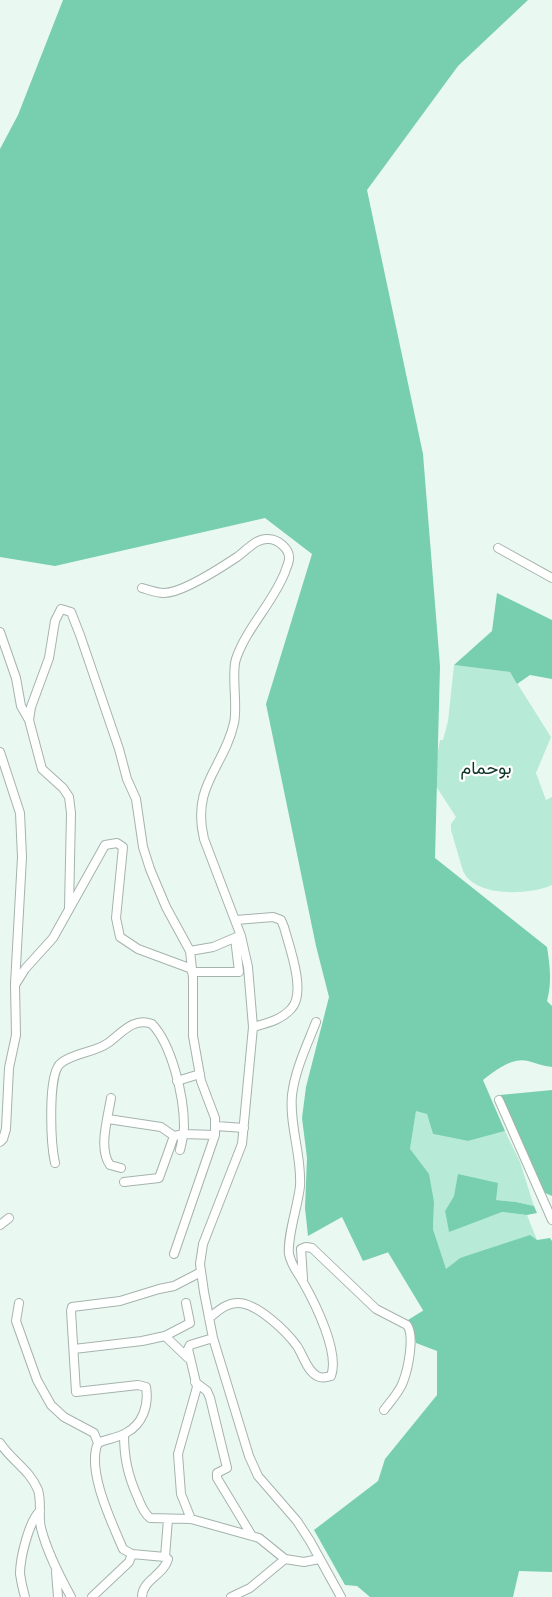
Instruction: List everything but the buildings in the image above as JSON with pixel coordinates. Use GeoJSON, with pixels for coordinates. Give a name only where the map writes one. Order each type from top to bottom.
{"type":"FeatureCollection","features":[{"type":"Feature","properties":{"kind":"street"},"geometry":{"type":"LineString","coordinates":[[142,588],[162,593],[176,591],[264,539],[276,540],[288,550],[290,559],[278,589],[246,638],[235,662],[235,720],[231,736],[211,774],[201,805],[200,822],[204,839],[236,920],[253,1027],[242,1144],[203,1244],[201,1272],[213,1338],[249,1456],[258,1476],[297,1521],[341,1597]]}},
{"type":"Feature","properties":{"kind":"street"},"geometry":{"type":"LineString","coordinates":[[498,548],[552,578]]}},
{"type":"Feature","properties":{"kind":"street"},"geometry":{"type":"LineString","coordinates":[[29,720],[31,707],[49,658],[55,621],[61,609],[71,612],[81,635],[127,779],[136,799],[143,848],[150,869],[166,907],[190,951],[193,1036],[200,1074],[216,1126],[215,1135],[174,1254]]}},
{"type":"Feature","properties":{"kind":"street"},"geometry":{"type":"LineString","coordinates":[[0,632],[16,678],[21,706],[29,720],[42,769],[63,788],[69,797],[71,813],[69,908]]}},
{"type":"Feature","properties":{"kind":"street"},"geometry":{"type":"LineString","coordinates":[[0,752],[20,813],[22,857],[15,985],[16,1035],[9,1068],[6,1129],[0,1142]]}},
{"type":"Feature","properties":{"kind":"street"},"geometry":{"type":"LineString","coordinates":[[15,985],[25,969],[53,938],[105,845],[117,843],[123,847],[116,918],[120,937],[138,949],[192,971],[244,972]]}},
{"type":"Feature","properties":{"kind":"street"},"geometry":{"type":"LineString","coordinates":[[236,920],[273,917],[280,920],[284,927],[297,977],[297,999],[292,1009],[275,1021],[253,1027]]}},
{"type":"Feature","properties":{"kind":"street"},"geometry":{"type":"LineString","coordinates":[[190,951],[213,947],[238,937]]}},
{"type":"Feature","properties":{"kind":"street"},"geometry":{"type":"LineString","coordinates":[[55,1162],[51,1131],[54,1071],[63,1061],[104,1046],[131,1024],[146,1021],[158,1030],[165,1043],[181,1095],[184,1134],[180,1150]]}},
{"type":"Feature","properties":{"kind":"street"},"geometry":{"type":"LineString","coordinates":[[209,1318],[225,1306],[238,1303],[254,1306],[277,1325],[296,1346],[311,1371],[318,1377],[331,1376],[334,1368],[333,1357],[321,1322],[291,1262],[289,1250],[300,1185],[299,1154],[292,1097],[297,1072],[316,1022]]}},
{"type":"Feature","properties":{"kind":"street"},"geometry":{"type":"LineString","coordinates":[[177,1082],[200,1074]]}},
{"type":"Feature","properties":{"kind":"street"},"geometry":{"type":"LineString","coordinates":[[111,1098],[105,1149],[110,1165],[122,1168]]}},
{"type":"Feature","properties":{"kind":"street"},"geometry":{"type":"LineString","coordinates":[[499,1100],[552,1220]]}},
{"type":"Feature","properties":{"kind":"street"},"geometry":{"type":"LineString","coordinates":[[108,1119],[161,1127],[174,1136],[215,1135]]}},
{"type":"Feature","properties":{"kind":"street"},"geometry":{"type":"LineString","coordinates":[[216,1126],[244,1128]]}},
{"type":"Feature","properties":{"kind":"street"},"geometry":{"type":"LineString","coordinates":[[124,1182],[159,1178],[174,1136]]}},
{"type":"Feature","properties":{"kind":"street"},"geometry":{"type":"LineString","coordinates":[[0,1225],[9,1218]]}},
{"type":"Feature","properties":{"kind":"street"},"geometry":{"type":"LineString","coordinates":[[304,1284],[301,1249],[306,1247],[312,1248],[376,1309],[407,1325],[410,1330],[409,1360],[403,1383],[384,1410]]}},
{"type":"Feature","properties":{"kind":"street"},"geometry":{"type":"LineString","coordinates":[[76,1392],[72,1307],[120,1301],[174,1286],[201,1272]]}},
{"type":"Feature","properties":{"kind":"street"},"geometry":{"type":"LineString","coordinates":[[19,1303],[16,1321],[36,1380],[51,1406],[64,1417],[94,1433],[98,1443],[94,1457],[99,1486],[123,1549],[132,1554],[165,1557]]}},
{"type":"Feature","properties":{"kind":"street"},"geometry":{"type":"LineString","coordinates":[[74,1348],[142,1341],[165,1336],[190,1323],[186,1303]]}},
{"type":"Feature","properties":{"kind":"street"},"geometry":{"type":"LineString","coordinates":[[165,1336],[169,1342],[182,1351],[190,1362]]}},
{"type":"Feature","properties":{"kind":"street"},"geometry":{"type":"LineString","coordinates":[[191,1520],[181,1494],[178,1454],[196,1390],[188,1349],[190,1345],[213,1338]]}},
{"type":"Feature","properties":{"kind":"street"},"geometry":{"type":"LineString","coordinates":[[195,1382],[207,1391],[216,1419],[227,1468],[217,1473],[217,1478],[252,1536]]}},
{"type":"Feature","properties":{"kind":"street"},"geometry":{"type":"LineString","coordinates":[[68,1397],[76,1392],[138,1385],[146,1387],[145,1411],[133,1429],[98,1443]]}},
{"type":"Feature","properties":{"kind":"street"},"geometry":{"type":"LineString","coordinates":[[124,1434],[126,1467],[144,1510],[150,1518],[191,1520],[259,1538],[285,1559],[304,1562],[319,1559]]}},
{"type":"Feature","properties":{"kind":"street"},"geometry":{"type":"LineString","coordinates":[[0,1443],[31,1478],[40,1498],[40,1525],[46,1546],[71,1597]]}},
{"type":"Feature","properties":{"kind":"street"},"geometry":{"type":"LineString","coordinates":[[25,1597],[20,1572],[30,1525],[40,1511]]}},
{"type":"Feature","properties":{"kind":"street"},"geometry":{"type":"LineString","coordinates":[[141,1597],[145,1585],[168,1563],[165,1557],[168,1519]]}},
{"type":"Feature","properties":{"kind":"street"},"geometry":{"type":"LineString","coordinates":[[92,1597],[129,1562],[132,1554]]}},
{"type":"Feature","properties":{"kind":"street"},"geometry":{"type":"LineString","coordinates":[[231,1597],[250,1588],[285,1559]]}},
{"type":"Feature","properties":{"kind":"street"},"geometry":{"type":"LineString","coordinates":[[55,1565],[58,1597]]}},
{"type":"Feature","properties":{"kind":"green space"},"geometry":{"type":"Polygon","coordinates":[[[63,0],[528,0],[458,66],[367,190],[423,454],[440,666],[435,858],[547,947],[549,961],[550,981],[547,1001],[552,1006],[552,1067],[522,1060],[515,1061],[483,1080],[505,1131],[468,1141],[433,1134],[427,1114],[416,1111],[410,1149],[429,1174],[434,1202],[433,1229],[446,1269],[460,1258],[530,1235],[537,1240],[550,1238],[552,1241],[552,1572],[519,1571],[513,1597],[370,1597],[357,1586],[345,1585],[314,1530],[378,1481],[385,1459],[437,1395],[437,1351],[416,1343],[408,1320],[424,1310],[389,1252],[363,1261],[342,1217],[308,1236],[305,1208],[307,1158],[302,1118],[306,1087],[329,997],[316,946],[266,704],[312,554],[265,518],[55,566],[0,557],[0,149],[18,115],[63,0]]]}},
{"type":"Feature","properties":{"kind":"green space"},"geometry":{"type":"Polygon","coordinates":[[[497,593],[552,620],[552,679],[530,675],[517,684],[510,672],[454,665],[492,631],[497,593]]]}},
{"type":"Feature","properties":{"kind":"green space","name":"بوحمام"},"geometry":{"type":"Polygon","coordinates":[[[454,665],[510,672],[551,737],[536,773],[546,800],[552,797],[552,885],[530,891],[491,890],[469,880],[463,871],[451,830],[451,824],[456,817],[432,780],[440,740],[443,740],[448,721],[454,665]]]}},
{"type":"Feature","properties":{"kind":"green space"},"geometry":{"type":"Polygon","coordinates":[[[552,1090],[552,1196],[543,1192],[500,1095],[552,1090]]]}},
{"type":"Feature","properties":{"kind":"green space"},"geometry":{"type":"Polygon","coordinates":[[[416,1110],[427,1114],[433,1134],[468,1141],[505,1131],[520,1162],[534,1206],[454,1196],[445,1211],[449,1231],[502,1212],[527,1215],[537,1240],[460,1258],[446,1270],[433,1229],[434,1202],[410,1149],[416,1110]]]}},
{"type":"Feature","properties":{"kind":"green space"},"geometry":{"type":"Polygon","coordinates":[[[458,1174],[498,1183],[496,1200],[534,1206],[537,1213],[527,1215],[502,1212],[449,1232],[445,1211],[454,1196],[458,1174]]]}},
{"type":"Feature","properties":{"kind":"waterway"},"geometry":{"type":"LineString","coordinates":[[0,358],[38,304],[63,241],[79,142],[73,38],[110,0]]}},
{"type":"Feature","properties":{"kind":"waterway"},"geometry":{"type":"LineString","coordinates":[[204,0],[229,75],[253,254],[276,367],[314,422],[357,465],[397,529],[404,576],[397,692],[361,744],[362,761],[374,781],[374,829],[400,867],[411,905],[400,962],[383,992],[360,1070],[359,1082],[371,1108],[356,1119],[351,1135],[358,1177],[375,1210],[389,1252],[444,1343],[467,1370],[534,1428],[538,1455],[552,1475]]}}]}
